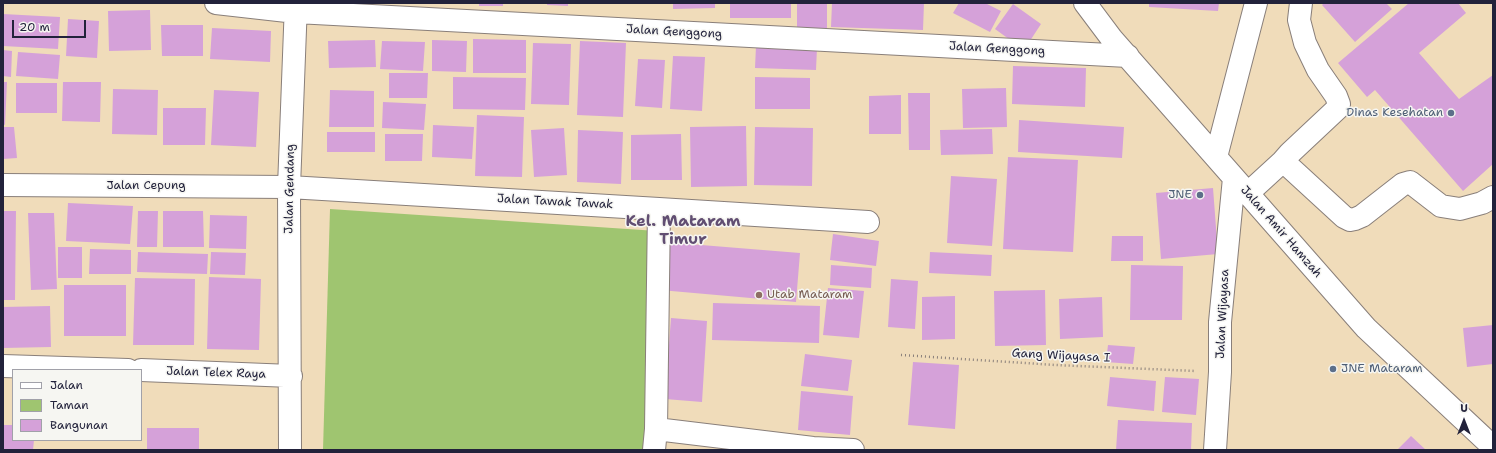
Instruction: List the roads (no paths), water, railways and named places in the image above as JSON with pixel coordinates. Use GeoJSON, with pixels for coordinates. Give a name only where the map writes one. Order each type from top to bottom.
{"type":"FeatureCollection","features":[{"type":"Feature","properties":{"kind":"street","name":"Jalan Genggong"},"geometry":{"type":"LineString","coordinates":[[216,3],[1128,56]]}},
{"type":"Feature","properties":{"kind":"street","name":"Jalan Amir Hamzah"},"geometry":{"type":"LineString","coordinates":[[1085,3],[1112,39],[1366,328],[1493,447]]}},
{"type":"Feature","properties":{"kind":"street"},"geometry":{"type":"LineString","coordinates":[[1216,156],[1256,3]]}},
{"type":"Feature","properties":{"kind":"street"},"geometry":{"type":"LineString","coordinates":[[1241,186],[1283,161],[1338,108],[1339,104],[1336,96],[1318,70],[1305,43],[1299,20],[1301,3]]}},
{"type":"Feature","properties":{"kind":"street","name":"Jalan Gendang"},"geometry":{"type":"LineString","coordinates":[[290,450],[291,376],[289,187],[296,7]]}},
{"type":"Feature","properties":{"kind":"street"},"geometry":{"type":"LineString","coordinates":[[1283,161],[1344,217],[1350,220],[1362,216],[1403,184],[1410,182],[1441,206],[1460,208],[1482,203],[1493,197]]}},
{"type":"Feature","properties":{"kind":"street","name":"Jalan Cepung"},"geometry":{"type":"LineString","coordinates":[[3,186],[289,187]]}},
{"type":"Feature","properties":{"kind":"street","name":"Jalan Wijayasa"},"geometry":{"type":"LineString","coordinates":[[1215,450],[1220,372],[1220,322],[1241,186]]}},
{"type":"Feature","properties":{"kind":"street","name":"Jalan Tawak Tawak"},"geometry":{"type":"LineString","coordinates":[[289,187],[659,208],[868,222]]}},
{"type":"Feature","properties":{"kind":"street"},"geometry":{"type":"LineString","coordinates":[[659,208],[655,440],[853,450]]}},
{"type":"Feature","properties":{"kind":"street"},"geometry":{"type":"LineString","coordinates":[[3,366],[97,369]]}},
{"type":"Feature","properties":{"kind":"street","name":"Jalan Telex Raya"},"geometry":{"type":"LineString","coordinates":[[142,370],[291,376]]}},
{"type":"Feature","properties":{"kind":"place","name":"Dinas Kesehatan"},"geometry":{"type":"Point","coordinates":[1451,113]}},
{"type":"Feature","properties":{"kind":"place","name":"JNE"},"geometry":{"type":"Point","coordinates":[1200,195]}},
{"type":"Feature","properties":{"kind":"place","name":"Utab Mataram"},"geometry":{"type":"Point","coordinates":[759,295]}},
{"type":"Feature","properties":{"kind":"place","name":"JNE Mataram"},"geometry":{"type":"Point","coordinates":[1333,369]}},
{"type":"Feature","properties":{"kind":"district","name":"Kel. Mataram Timur"},"geometry":{"type":"Point","coordinates":[683,231]}}]}
